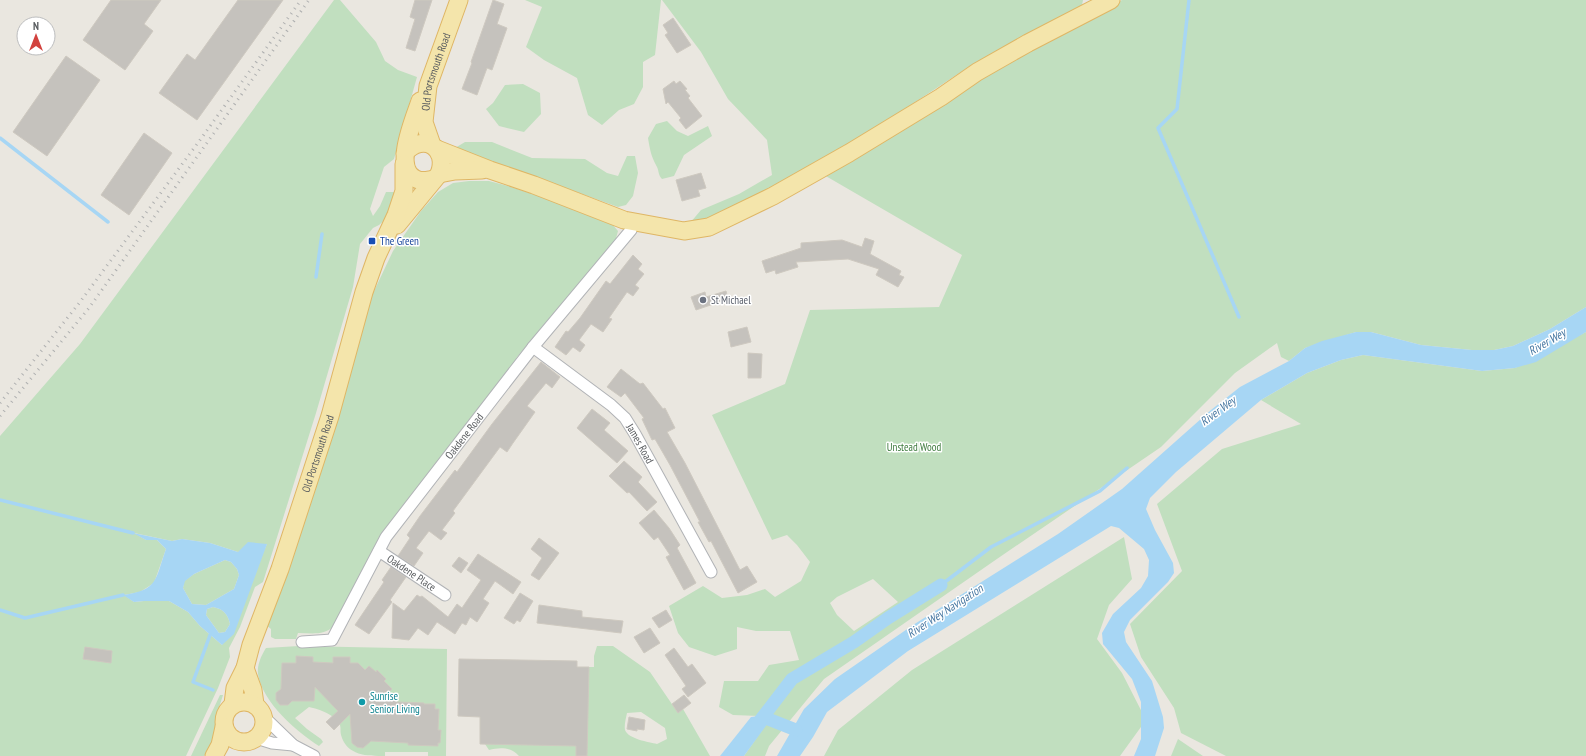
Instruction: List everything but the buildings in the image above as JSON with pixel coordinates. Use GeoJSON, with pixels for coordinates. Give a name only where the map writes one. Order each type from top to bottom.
{"type":"FeatureCollection","features":[{"type":"Feature","properties":{"kind":"main road","name":"Old Portsmouth Road"},"geometry":{"type":"LineString","coordinates":[[233,704],[235,688],[245,668],[251,645],[280,569],[330,416],[364,292],[396,215],[404,191],[404,158],[409,134],[421,98],[428,86],[459,0]]}},
{"type":"Feature","properties":{"kind":"main road"},"geometry":{"type":"LineString","coordinates":[[490,170],[455,171],[421,181],[416,180],[407,172],[404,158],[410,148],[425,143],[490,170],[534,185],[624,220],[633,220],[654,226],[684,231],[709,227],[774,196],[849,153],[1028,43],[1111,0]]}},
{"type":"Feature","properties":{"kind":"main road","name":"Old Portsmouth Road"},"geometry":{"type":"LineString","coordinates":[[428,86],[424,122],[435,147]]}},
{"type":"Feature","properties":{"kind":"main road"},"geometry":{"type":"LineString","coordinates":[[435,147],[442,162],[437,177]]}},
{"type":"Feature","properties":{"kind":"main road","name":"Old Portsmouth Road"},"geometry":{"type":"LineString","coordinates":[[386,237],[437,177]]}},
{"type":"Feature","properties":{"kind":"main road"},"geometry":{"type":"LineString","coordinates":[[225,756],[253,740],[263,729],[260,711],[245,668]]}},
{"type":"Feature","properties":{"kind":"main road"},"geometry":{"type":"LineString","coordinates":[[214,756],[220,745],[225,714],[233,704],[246,701],[260,711]]}},
{"type":"Feature","properties":{"kind":"main road"},"geometry":{"type":"LineString","coordinates":[[224,727],[231,738],[243,742],[253,740]]}},
{"type":"Feature","properties":{"kind":"street","name":"Oakdene Road"},"geometry":{"type":"LineString","coordinates":[[302,642],[332,640],[386,537],[533,347],[631,230],[633,220]]}},
{"type":"Feature","properties":{"kind":"street","name":"James Road"},"geometry":{"type":"LineString","coordinates":[[533,347],[611,405],[625,418],[711,572]]}},
{"type":"Feature","properties":{"kind":"street","name":"Oakdene Place"},"geometry":{"type":"LineString","coordinates":[[379,551],[445,595]]}},
{"type":"Feature","properties":{"kind":"street"},"geometry":{"type":"LineString","coordinates":[[260,711],[293,745],[314,756]]}},
{"type":"Feature","properties":{"kind":"street"},"geometry":{"type":"LineString","coordinates":[[253,740],[293,745]]}},
{"type":"Feature","properties":{"kind":"green space"},"geometry":{"type":"Polygon","coordinates":[[[334,0],[340,0],[376,42],[385,61],[398,70],[417,77],[394,159],[384,167],[370,209],[373,216],[380,206],[386,192],[399,192],[387,218],[373,228],[360,244],[353,287],[316,413],[263,582],[255,587],[240,627],[229,648],[230,657],[218,688],[186,756],[0,756],[0,436],[80,344],[334,0]],[[134,533],[146,540],[157,540],[166,549],[154,583],[140,592],[124,595],[134,602],[169,601],[188,612],[200,626],[222,645],[267,544],[238,552],[210,543],[182,539],[172,541],[134,533]]]}},
{"type":"Feature","properties":{"kind":"green space"},"geometry":{"type":"Polygon","coordinates":[[[525,0],[661,0],[655,55],[643,62],[643,87],[634,104],[619,110],[602,125],[588,115],[577,78],[544,60],[526,47],[542,7],[525,0]]]}},
{"type":"Feature","properties":{"kind":"green space"},"geometry":{"type":"Polygon","coordinates":[[[662,0],[1083,0],[1082,5],[973,64],[850,145],[807,171],[713,218],[690,223],[701,210],[739,194],[772,175],[767,140],[728,99],[701,52],[662,0]]]}},
{"type":"Feature","properties":{"kind":"green space","name":"Unstead Wood"},"geometry":{"type":"Polygon","coordinates":[[[1122,0],[1586,0],[1586,307],[1550,329],[1513,346],[1494,350],[1472,350],[1421,345],[1371,332],[1356,332],[1305,348],[1289,361],[1281,357],[1277,343],[1235,373],[1161,447],[824,679],[769,746],[765,756],[744,756],[767,723],[759,716],[733,715],[719,707],[724,681],[758,681],[769,665],[799,660],[790,631],[756,631],[737,627],[737,649],[715,656],[689,647],[678,633],[669,606],[703,586],[722,598],[747,595],[765,589],[775,597],[801,581],[810,562],[787,535],[772,540],[712,415],[785,384],[810,310],[939,307],[962,255],[824,175],[1039,44],[1122,0]],[[873,579],[837,597],[830,603],[837,615],[854,631],[898,602],[873,579]]]}},
{"type":"Feature","properties":{"kind":"green space"},"geometry":{"type":"Polygon","coordinates":[[[523,84],[540,93],[541,114],[524,132],[499,126],[486,109],[493,103],[505,85],[523,84]]]}},
{"type":"Feature","properties":{"kind":"green space"},"geometry":{"type":"Polygon","coordinates":[[[667,121],[677,131],[688,136],[708,126],[712,136],[684,155],[674,176],[662,179],[652,156],[648,138],[656,124],[667,121]]]}},
{"type":"Feature","properties":{"kind":"green space"},"geometry":{"type":"Polygon","coordinates":[[[465,142],[492,142],[532,158],[585,159],[607,173],[618,176],[627,156],[635,156],[638,173],[633,196],[626,205],[618,207],[455,148],[465,142]]]}},
{"type":"Feature","properties":{"kind":"green space"},"geometry":{"type":"Polygon","coordinates":[[[489,181],[508,186],[563,204],[612,224],[618,231],[615,242],[517,357],[508,374],[435,468],[334,626],[322,633],[298,633],[296,639],[275,639],[271,637],[271,629],[266,625],[366,308],[393,251],[421,211],[438,192],[453,183],[489,181]]]}},
{"type":"Feature","properties":{"kind":"green space"},"geometry":{"type":"Polygon","coordinates":[[[1586,332],[1586,756],[1226,756],[1181,733],[1174,708],[1141,657],[1130,624],[1182,571],[1157,504],[1222,449],[1301,424],[1261,400],[1307,373],[1341,360],[1363,355],[1482,371],[1515,368],[1586,332]]]}},
{"type":"Feature","properties":{"kind":"green space"},"geometry":{"type":"Polygon","coordinates":[[[1124,537],[1132,579],[1109,605],[1097,639],[1122,673],[1146,720],[1120,756],[824,756],[838,730],[912,670],[1124,537]]]}},
{"type":"Feature","properties":{"kind":"green space"},"geometry":{"type":"Polygon","coordinates":[[[225,560],[231,562],[237,569],[239,575],[234,589],[206,605],[192,604],[183,588],[184,581],[194,574],[225,560]]]}},
{"type":"Feature","properties":{"kind":"green space"},"geometry":{"type":"Polygon","coordinates":[[[213,607],[220,609],[228,617],[230,624],[225,632],[219,633],[206,615],[207,609],[213,607]]]}},
{"type":"Feature","properties":{"kind":"green space"},"geometry":{"type":"Polygon","coordinates":[[[299,646],[447,649],[446,756],[428,756],[428,752],[385,752],[385,756],[371,756],[358,753],[353,751],[344,742],[340,725],[335,718],[322,711],[309,707],[295,718],[323,742],[319,746],[310,740],[291,724],[273,705],[261,685],[258,674],[258,667],[262,654],[266,648],[299,646]]]}},
{"type":"Feature","properties":{"kind":"green space"},"geometry":{"type":"Polygon","coordinates":[[[597,646],[613,646],[650,672],[678,713],[683,709],[710,756],[519,756],[505,748],[489,750],[485,744],[589,667],[594,667],[594,656],[597,646]],[[641,712],[627,713],[625,730],[634,738],[657,744],[667,739],[665,728],[641,712]]]}},
{"type":"Feature","properties":{"kind":"green space"},"geometry":{"type":"Polygon","coordinates":[[[220,695],[223,695],[217,714],[215,725],[216,733],[211,746],[204,756],[191,756],[220,695]]]}},
{"type":"Feature","properties":{"kind":"green space"},"geometry":{"type":"Polygon","coordinates":[[[1178,739],[1203,756],[1171,756],[1178,739]]]}},
{"type":"Feature","properties":{"kind":"water"},"geometry":{"type":"Polygon","coordinates":[[[1586,307],[1586,332],[1536,362],[1515,368],[1482,371],[1363,355],[1341,360],[1307,373],[1261,400],[1176,472],[1150,498],[1146,509],[1155,530],[1173,563],[1174,573],[1168,582],[1130,620],[1124,632],[1126,642],[1152,681],[1163,717],[1164,728],[1155,756],[1134,756],[1141,739],[1141,702],[1132,679],[1103,644],[1102,633],[1113,614],[1141,588],[1148,576],[1149,560],[1144,549],[1119,528],[1111,526],[908,651],[827,712],[800,756],[777,756],[804,709],[835,679],[913,625],[1058,534],[1122,489],[1211,410],[1240,387],[1289,361],[1305,348],[1322,341],[1356,332],[1371,332],[1421,345],[1472,350],[1494,350],[1513,346],[1550,329],[1586,307]]]}},
{"type":"Feature","properties":{"kind":"water"},"geometry":{"type":"Polygon","coordinates":[[[133,533],[172,541],[182,539],[210,543],[238,552],[248,542],[267,544],[234,634],[222,645],[200,626],[188,612],[169,601],[134,602],[123,595],[135,593],[150,586],[157,575],[166,549],[157,540],[146,540],[133,533]],[[225,560],[194,574],[185,581],[183,588],[192,604],[206,605],[234,589],[239,575],[237,569],[231,562],[225,560]],[[213,607],[207,609],[206,615],[219,633],[225,632],[230,624],[228,617],[220,609],[213,607]]]}},
{"type":"Feature","properties":{"kind":"water"},"geometry":{"type":"Polygon","coordinates":[[[759,716],[768,723],[744,756],[720,756],[751,717],[759,716]]]}},
{"type":"Feature","properties":{"kind":"waterway"},"geometry":{"type":"LineString","coordinates":[[1189,0],[1177,109],[1158,128],[1239,317]]}},
{"type":"Feature","properties":{"kind":"waterway"},"geometry":{"type":"LineString","coordinates":[[0,138],[108,222]]}},
{"type":"Feature","properties":{"kind":"waterway"},"geometry":{"type":"LineString","coordinates":[[316,277],[322,234]]}},
{"type":"Feature","properties":{"kind":"waterway"},"geometry":{"type":"LineString","coordinates":[[941,585],[991,547],[1100,491],[1127,468]]}},
{"type":"Feature","properties":{"kind":"waterway"},"geometry":{"type":"LineString","coordinates":[[0,500],[133,533]]}},
{"type":"Feature","properties":{"kind":"waterway"},"geometry":{"type":"LineString","coordinates":[[733,756],[792,679],[854,642],[888,618],[941,585]]}},
{"type":"Feature","properties":{"kind":"waterway"},"geometry":{"type":"LineString","coordinates":[[0,610],[25,618],[123,595]]}},
{"type":"Feature","properties":{"kind":"waterway"},"geometry":{"type":"LineString","coordinates":[[210,635],[193,682],[213,690]]}},
{"type":"Feature","properties":{"kind":"waterway"},"geometry":{"type":"LineString","coordinates":[[763,717],[796,730]]}},
{"type":"Feature","properties":{"kind":"railway"},"geometry":{"type":"LineString","coordinates":[[0,403],[80,302],[301,0]]}},
{"type":"Feature","properties":{"kind":"railway"},"geometry":{"type":"LineString","coordinates":[[0,416],[89,308],[309,0]]}},
{"type":"Feature","properties":{"kind":"place","name":"The Green"},"geometry":{"type":"Point","coordinates":[372,241]}},
{"type":"Feature","properties":{"kind":"place","name":"St Michael"},"geometry":{"type":"Point","coordinates":[703,300]}},
{"type":"Feature","properties":{"kind":"place","name":"Sunrise Senior Living"},"geometry":{"type":"Point","coordinates":[362,702]}},
{"type":"Feature","properties":{"kind":"water label","name":"River Wey"},"geometry":{"type":"Point","coordinates":[1547,342]}},
{"type":"Feature","properties":{"kind":"water label","name":"River Wey"},"geometry":{"type":"Point","coordinates":[1218,411]}},
{"type":"Feature","properties":{"kind":"water label","name":"River Wey Navigation"},"geometry":{"type":"Point","coordinates":[945,611]}}]}
